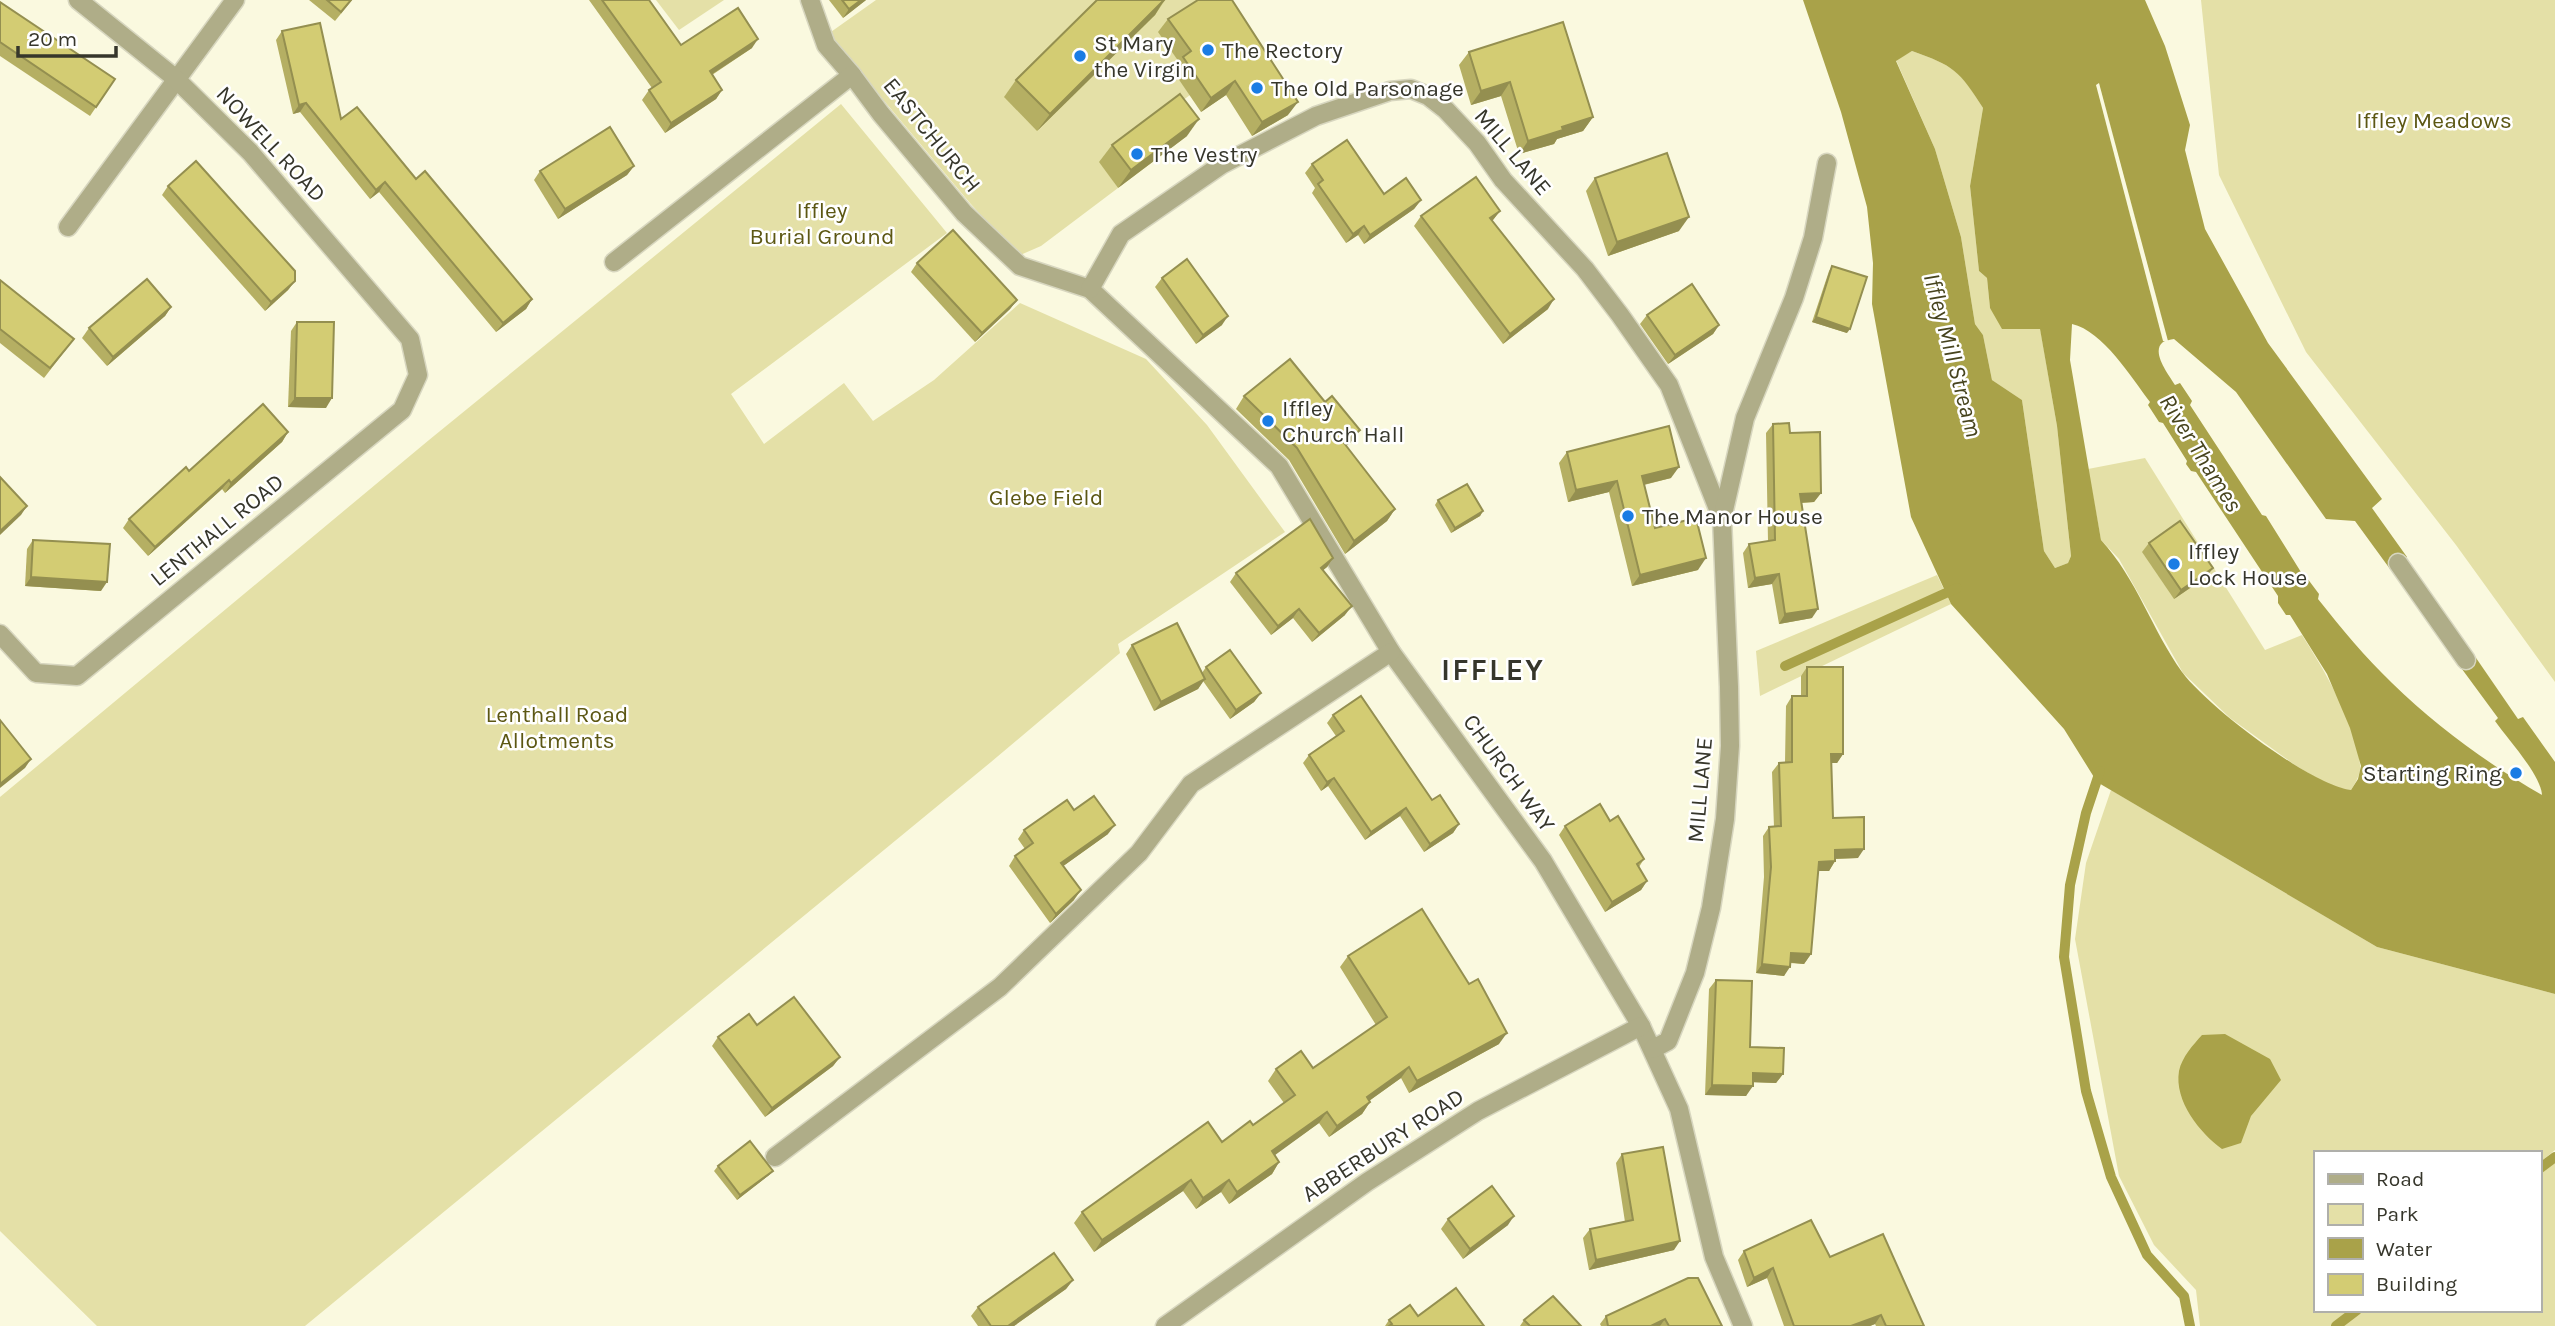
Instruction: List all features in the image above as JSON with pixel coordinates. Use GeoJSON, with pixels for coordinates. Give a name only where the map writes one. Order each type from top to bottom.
{"type":"FeatureCollection","features":[{"type":"Feature","properties":{"kind":"street","name":"NOWELL ROAD"},"geometry":{"type":"LineString","coordinates":[[78,0],[175,78],[250,152],[410,339]]}},
{"type":"Feature","properties":{"kind":"street"},"geometry":{"type":"LineString","coordinates":[[68,227],[175,78],[235,0]]}},
{"type":"Feature","properties":{"kind":"street"},"geometry":{"type":"LineString","coordinates":[[810,0],[826,45],[852,75]]}},
{"type":"Feature","properties":{"kind":"street","name":"EASTCHURCH"},"geometry":{"type":"LineString","coordinates":[[614,262],[852,75],[964,214],[1020,267],[1090,289]]}},
{"type":"Feature","properties":{"kind":"street","name":"MILL LANE"},"geometry":{"type":"LineString","coordinates":[[1090,289],[1121,234],[1221,165],[1316,116],[1390,91],[1411,89],[1428,96],[1446,110],[1477,143],[1503,180],[1585,269],[1620,315],[1669,385],[1722,519]]}},
{"type":"Feature","properties":{"kind":"street","name":"MILL LANE"},"geometry":{"type":"LineString","coordinates":[[1653,1049],[1668,1041],[1695,973],[1711,908],[1725,819],[1730,722],[1722,519],[1745,418],[1794,298],[1809,250],[1827,163]]}},
{"type":"Feature","properties":{"kind":"street","name":"CHURCH WAY"},"geometry":{"type":"LineString","coordinates":[[1090,289],[1279,466],[1391,652],[1543,862],[1641,1026],[1679,1109],[1714,1257],[1743,1326]]}},
{"type":"Feature","properties":{"kind":"street","name":"LENTHALL ROAD"},"geometry":{"type":"LineString","coordinates":[[0,634],[36,673],[77,676],[402,410],[418,375],[410,339]]}},
{"type":"Feature","properties":{"kind":"street"},"geometry":{"type":"LineString","coordinates":[[2398,563],[2466,660]]}},
{"type":"Feature","properties":{"kind":"street"},"geometry":{"type":"LineString","coordinates":[[775,1157],[1000,987],[1139,853],[1191,784],[1391,652]]}},
{"type":"Feature","properties":{"kind":"street","name":"ABBERBURY ROAD"},"geometry":{"type":"LineString","coordinates":[[1165,1326],[1367,1182],[1478,1111],[1641,1026]]}},
{"type":"Feature","properties":{"kind":"green space"},"geometry":{"type":"Polygon","coordinates":[[[656,0],[724,0],[679,30],[656,0]]]}},
{"type":"Feature","properties":{"kind":"green space"},"geometry":{"type":"Polygon","coordinates":[[[876,0],[1211,0],[1181,65],[1173,71],[1190,95],[1100,162],[1118,188],[1041,246],[1018,256],[969,202],[828,34],[876,0]]]}},
{"type":"Feature","properties":{"kind":"green space","name":"Iffley Meadows"},"geometry":{"type":"Polygon","coordinates":[[[2201,0],[2555,0],[2555,682],[2456,545],[2306,352],[2219,175],[2201,0]]]}},
{"type":"Feature","properties":{"kind":"green space"},"geometry":{"type":"Polygon","coordinates":[[[1912,51],[1955,71],[1983,108],[1970,186],[1979,271],[1987,278],[1990,308],[2040,328],[2057,426],[2071,556],[2068,563],[2055,568],[2044,551],[2022,400],[1992,380],[1983,335],[1975,324],[1961,237],[1935,149],[1896,60],[1912,51]]]}},
{"type":"Feature","properties":{"kind":"green space","name":"Lenthall Road Allotments"},"geometry":{"type":"Polygon","coordinates":[[[841,104],[947,233],[731,394],[764,444],[844,383],[873,421],[934,380],[1020,303],[1146,359],[1207,425],[1285,532],[1118,644],[1120,653],[991,762],[305,1326],[97,1326],[0,1231],[0,797],[429,440],[841,104]]]}},
{"type":"Feature","properties":{"kind":"green space"},"geometry":{"type":"Polygon","coordinates":[[[2145,458],[2265,650],[2302,635],[2338,697],[2353,732],[2360,772],[2351,790],[2321,781],[2295,765],[2230,718],[2183,673],[2119,559],[2101,540],[2088,469],[2145,458]]]}},
{"type":"Feature","properties":{"kind":"green space"},"geometry":{"type":"Polygon","coordinates":[[[1937,575],[1951,604],[1760,696],[1756,651],[1937,575]]]}},
{"type":"Feature","properties":{"kind":"green space"},"geometry":{"type":"Polygon","coordinates":[[[2111,790],[2377,947],[2555,994],[2555,1150],[2541,1161],[2541,1151],[2314,1151],[2314,1312],[2358,1312],[2341,1326],[2200,1326],[2196,1290],[2154,1245],[2119,1176],[2075,939],[2086,863],[2111,790]]]}},
{"type":"Feature","properties":{"kind":"green space"},"geometry":{"type":"Polygon","coordinates":[[[2555,1156],[2555,1326],[2343,1326],[2360,1312],[2541,1312],[2541,1167],[2555,1156]]]}},
{"type":"Feature","properties":{"kind":"water"},"geometry":{"type":"Polygon","coordinates":[[[1803,0],[2145,0],[2165,46],[2190,125],[2185,150],[2205,229],[2268,343],[2382,499],[2372,508],[2407,557],[2390,569],[2355,521],[2326,519],[2236,392],[2174,339],[2164,341],[2160,346],[2162,364],[2175,385],[2180,383],[2192,401],[2190,405],[2304,577],[2319,594],[2318,599],[2382,673],[2463,744],[2542,795],[2530,767],[2495,721],[2498,718],[2459,665],[2474,655],[2518,719],[2523,717],[2555,762],[2555,994],[2377,947],[2097,782],[2064,729],[1951,604],[1911,517],[1872,304],[1873,263],[1867,207],[1841,112],[1803,0]],[[1912,51],[1896,61],[1935,149],[1961,237],[1975,324],[1983,335],[1992,380],[2022,400],[2044,551],[2055,568],[2068,563],[2071,556],[2057,426],[2040,329],[2002,329],[1990,308],[1987,278],[1979,271],[1970,186],[1983,108],[1968,85],[1954,71],[1912,51]],[[2072,324],[2070,360],[2101,540],[2125,571],[2171,656],[2195,687],[2260,742],[2311,774],[2351,790],[2358,779],[2361,766],[2350,728],[2327,674],[2290,615],[2286,615],[2278,603],[2278,596],[2196,472],[2191,471],[2186,464],[2187,461],[2134,380],[2105,345],[2083,328],[2072,324]]]}},
{"type":"Feature","properties":{"kind":"water"},"geometry":{"type":"Polygon","coordinates":[[[2225,1034],[2270,1059],[2281,1080],[2251,1116],[2241,1143],[2222,1149],[2190,1115],[2181,1094],[2179,1071],[2188,1052],[2202,1035],[2225,1034]]]}},
{"type":"Feature","properties":{"kind":"pier"},"geometry":{"type":"Polygon","coordinates":[[[2099,83],[2168,341],[2163,341],[2096,85],[2099,83]]]}},
{"type":"Feature","properties":{"kind":"building"},"geometry":{"type":"Polygon","coordinates":[[[327,0],[351,0],[341,12],[327,0]]]}},
{"type":"Feature","properties":{"kind":"building"},"geometry":{"type":"Polygon","coordinates":[[[602,0],[649,0],[681,45],[738,8],[758,39],[710,71],[722,90],[671,123],[649,90],[661,82],[602,0]]]}},
{"type":"Feature","properties":{"kind":"building"},"geometry":{"type":"Polygon","coordinates":[[[842,0],[861,0],[849,9],[842,0]]]}},
{"type":"Feature","properties":{"kind":"building","name":"St Mary the Virgin"},"geometry":{"type":"Polygon","coordinates":[[[1097,0],[1164,0],[1050,114],[1016,80],[1097,0]]]}},
{"type":"Feature","properties":{"kind":"building"},"geometry":{"type":"Polygon","coordinates":[[[1198,0],[1232,0],[1298,102],[1262,122],[1235,81],[1211,98],[1183,57],[1191,51],[1168,19],[1198,0]]]}},
{"type":"Feature","properties":{"kind":"building"},"geometry":{"type":"Polygon","coordinates":[[[0,2],[115,79],[96,107],[0,42],[0,2]]]}},
{"type":"Feature","properties":{"kind":"building"},"geometry":{"type":"Polygon","coordinates":[[[1563,22],[1593,117],[1528,141],[1510,82],[1481,91],[1469,52],[1563,22]]]}},
{"type":"Feature","properties":{"kind":"building"},"geometry":{"type":"Polygon","coordinates":[[[320,23],[341,119],[357,107],[416,179],[425,171],[532,299],[503,323],[385,182],[376,190],[306,103],[299,105],[282,31],[320,23]]]}},
{"type":"Feature","properties":{"kind":"building","name":"The Vestry"},"geometry":{"type":"Polygon","coordinates":[[[1180,94],[1199,119],[1131,170],[1112,145],[1180,94]]]}},
{"type":"Feature","properties":{"kind":"building"},"geometry":{"type":"Polygon","coordinates":[[[610,127],[634,166],[565,209],[540,171],[610,127]]]}},
{"type":"Feature","properties":{"kind":"building"},"geometry":{"type":"Polygon","coordinates":[[[1347,140],[1384,194],[1406,178],[1421,200],[1370,235],[1364,226],[1353,234],[1318,184],[1323,180],[1312,164],[1347,140]]]}},
{"type":"Feature","properties":{"kind":"building"},"geometry":{"type":"Polygon","coordinates":[[[1667,153],[1689,217],[1617,242],[1595,178],[1667,153]]]}},
{"type":"Feature","properties":{"kind":"building"},"geometry":{"type":"Polygon","coordinates":[[[196,161],[295,271],[295,281],[271,302],[168,186],[196,161]]]}},
{"type":"Feature","properties":{"kind":"building"},"geometry":{"type":"Polygon","coordinates":[[[1476,177],[1500,211],[1490,218],[1554,299],[1510,334],[1421,216],[1476,177]]]}},
{"type":"Feature","properties":{"kind":"building"},"geometry":{"type":"Polygon","coordinates":[[[953,230],[1017,300],[982,333],[917,263],[953,230]]]}},
{"type":"Feature","properties":{"kind":"building"},"geometry":{"type":"Polygon","coordinates":[[[1187,259],[1228,316],[1203,335],[1162,278],[1187,259]]]}},
{"type":"Feature","properties":{"kind":"building"},"geometry":{"type":"Polygon","coordinates":[[[1832,266],[1867,277],[1850,329],[1816,317],[1832,266]]]}},
{"type":"Feature","properties":{"kind":"building"},"geometry":{"type":"Polygon","coordinates":[[[147,279],[171,307],[113,357],[89,328],[147,279]]]}},
{"type":"Feature","properties":{"kind":"building"},"geometry":{"type":"Polygon","coordinates":[[[0,280],[74,339],[50,368],[0,329],[0,280]]]}},
{"type":"Feature","properties":{"kind":"building"},"geometry":{"type":"Polygon","coordinates":[[[1692,284],[1719,325],[1675,355],[1647,315],[1692,284]]]}},
{"type":"Feature","properties":{"kind":"building"},"geometry":{"type":"Polygon","coordinates":[[[297,322],[334,322],[332,398],[295,398],[297,322]]]}},
{"type":"Feature","properties":{"kind":"building"},"geometry":{"type":"Polygon","coordinates":[[[1290,359],[1325,402],[1332,396],[1360,430],[1344,443],[1395,509],[1354,541],[1297,448],[1244,396],[1290,359]]]}},
{"type":"Feature","properties":{"kind":"building"},"geometry":{"type":"Polygon","coordinates":[[[263,404],[288,432],[231,483],[229,480],[155,547],[129,519],[186,467],[189,471],[263,404]]]}},
{"type":"Feature","properties":{"kind":"building"},"geometry":{"type":"Polygon","coordinates":[[[1789,423],[1790,433],[1820,432],[1821,493],[1800,494],[1818,609],[1785,614],[1779,574],[1755,578],[1749,544],[1775,540],[1773,424],[1789,423]]]}},
{"type":"Feature","properties":{"kind":"building","name":"The Manor House"},"geometry":{"type":"Polygon","coordinates":[[[1669,426],[1679,467],[1642,476],[1655,528],[1696,518],[1706,558],[1640,575],[1617,481],[1576,490],[1567,452],[1669,426]]]}},
{"type":"Feature","properties":{"kind":"building"},"geometry":{"type":"Polygon","coordinates":[[[0,477],[27,506],[0,531],[0,477]]]}},
{"type":"Feature","properties":{"kind":"building"},"geometry":{"type":"Polygon","coordinates":[[[1467,484],[1483,511],[1455,528],[1438,500],[1467,484]]]}},
{"type":"Feature","properties":{"kind":"building"},"geometry":{"type":"Polygon","coordinates":[[[1310,519],[1333,558],[1321,568],[1352,606],[1319,633],[1299,609],[1278,626],[1236,573],[1310,519]]]}},
{"type":"Feature","properties":{"kind":"building","name":"Iffley Lock House"},"geometry":{"type":"Polygon","coordinates":[[[2180,521],[2213,568],[2181,590],[2149,543],[2180,521]]]}},
{"type":"Feature","properties":{"kind":"building"},"geometry":{"type":"Polygon","coordinates":[[[33,540],[110,544],[107,582],[31,577],[33,540]]]}},
{"type":"Feature","properties":{"kind":"building"},"geometry":{"type":"Polygon","coordinates":[[[1177,623],[1205,679],[1161,702],[1132,645],[1177,623]]]}},
{"type":"Feature","properties":{"kind":"building"},"geometry":{"type":"Polygon","coordinates":[[[1230,650],[1261,693],[1236,710],[1206,667],[1230,650]]]}},
{"type":"Feature","properties":{"kind":"building"},"geometry":{"type":"Polygon","coordinates":[[[1807,667],[1843,667],[1843,754],[1831,754],[1833,818],[1864,817],[1864,849],[1835,850],[1835,861],[1819,862],[1811,954],[1791,953],[1790,967],[1762,964],[1771,867],[1769,827],[1781,826],[1779,763],[1792,762],[1792,696],[1807,696],[1807,667]]]}},
{"type":"Feature","properties":{"kind":"building"},"geometry":{"type":"Polygon","coordinates":[[[1361,696],[1432,800],[1440,795],[1459,824],[1430,844],[1406,808],[1371,832],[1334,778],[1327,782],[1309,755],[1344,731],[1333,715],[1361,696]]]}},
{"type":"Feature","properties":{"kind":"building"},"geometry":{"type":"Polygon","coordinates":[[[0,720],[31,759],[0,784],[0,720]]]}},
{"type":"Feature","properties":{"kind":"building"},"geometry":{"type":"Polygon","coordinates":[[[1094,796],[1115,825],[1061,863],[1081,890],[1056,914],[1015,856],[1033,843],[1024,830],[1067,800],[1074,810],[1094,796]]]}},
{"type":"Feature","properties":{"kind":"building"},"geometry":{"type":"Polygon","coordinates":[[[1600,804],[1610,821],[1618,816],[1644,859],[1637,864],[1647,881],[1612,902],[1565,826],[1600,804]]]}},
{"type":"Feature","properties":{"kind":"building"},"geometry":{"type":"Polygon","coordinates":[[[1422,909],[1469,984],[1478,979],[1507,1033],[1417,1081],[1409,1067],[1367,1097],[1370,1102],[1337,1126],[1327,1112],[1272,1151],[1279,1162],[1237,1192],[1229,1180],[1203,1198],[1191,1180],[1102,1240],[1082,1212],[1208,1122],[1222,1142],[1250,1121],[1253,1125],[1295,1095],[1276,1069],[1301,1051],[1313,1068],[1387,1017],[1348,956],[1422,909]]]}},
{"type":"Feature","properties":{"kind":"building"},"geometry":{"type":"Polygon","coordinates":[[[1716,980],[1752,981],[1750,1047],[1784,1048],[1783,1074],[1753,1073],[1753,1086],[1712,1085],[1716,980]]]}},
{"type":"Feature","properties":{"kind":"building"},"geometry":{"type":"Polygon","coordinates":[[[794,997],[840,1057],[772,1108],[718,1037],[749,1014],[757,1025],[794,997]]]}},
{"type":"Feature","properties":{"kind":"building"},"geometry":{"type":"Polygon","coordinates":[[[750,1141],[773,1171],[740,1195],[718,1166],[750,1141]]]}},
{"type":"Feature","properties":{"kind":"building"},"geometry":{"type":"Polygon","coordinates":[[[1663,1147],[1680,1241],[1596,1260],[1590,1229],[1633,1220],[1622,1154],[1663,1147]]]}},
{"type":"Feature","properties":{"kind":"building"},"geometry":{"type":"Polygon","coordinates":[[[1492,1186],[1514,1216],[1470,1249],[1448,1219],[1492,1186]]]}},
{"type":"Feature","properties":{"kind":"building"},"geometry":{"type":"Polygon","coordinates":[[[1811,1220],[1830,1257],[1883,1234],[1924,1326],[1886,1326],[1881,1315],[1851,1326],[1794,1326],[1773,1268],[1754,1278],[1744,1251],[1811,1220]]]}},
{"type":"Feature","properties":{"kind":"building"},"geometry":{"type":"Polygon","coordinates":[[[1054,1253],[1073,1280],[1008,1326],[991,1326],[978,1307],[1054,1253]]]}},
{"type":"Feature","properties":{"kind":"building"},"geometry":{"type":"Polygon","coordinates":[[[1688,1278],[1698,1278],[1722,1326],[1669,1326],[1665,1319],[1651,1326],[1608,1326],[1606,1316],[1688,1278]]]}},
{"type":"Feature","properties":{"kind":"building"},"geometry":{"type":"Polygon","coordinates":[[[1456,1288],[1484,1326],[1389,1326],[1392,1324],[1389,1320],[1410,1305],[1418,1316],[1456,1288]]]}},
{"type":"Feature","properties":{"kind":"building"},"geometry":{"type":"Polygon","coordinates":[[[1553,1296],[1581,1326],[1530,1326],[1524,1320],[1553,1296]]]}},
{"type":"Feature","properties":{"kind":"waterway"},"geometry":{"type":"LineString","coordinates":[[1785,666],[1957,588]]}},
{"type":"Feature","properties":{"kind":"waterway"},"geometry":{"type":"LineString","coordinates":[[2100,771],[2086,813],[2070,885],[2064,957],[2086,1091],[2111,1177],[2147,1255],[2184,1296],[2190,1326]]}},
{"type":"Feature","properties":{"kind":"waterway"},"geometry":{"type":"LineString","coordinates":[[2541,1168],[2555,1157]]}},
{"type":"Feature","properties":{"kind":"waterway"},"geometry":{"type":"LineString","coordinates":[[2336,1326],[2354,1312]]}},
{"type":"Feature","properties":{"kind":"place","name":"The Rectory"},"geometry":{"type":"Point","coordinates":[1208,50]}},
{"type":"Feature","properties":{"kind":"place","name":"St Mary the Virgin"},"geometry":{"type":"Point","coordinates":[1080,56]}},
{"type":"Feature","properties":{"kind":"place","name":"The Old Parsonage"},"geometry":{"type":"Point","coordinates":[1257,88]}},
{"type":"Feature","properties":{"kind":"place","name":"The Vestry"},"geometry":{"type":"Point","coordinates":[1137,154]}},
{"type":"Feature","properties":{"kind":"place","name":"Iffley Church Hall"},"geometry":{"type":"Point","coordinates":[1268,421]}},
{"type":"Feature","properties":{"kind":"place","name":"The Manor House"},"geometry":{"type":"Point","coordinates":[1628,516]}},
{"type":"Feature","properties":{"kind":"place","name":"Iffley Lock House"},"geometry":{"type":"Point","coordinates":[2174,564]}},
{"type":"Feature","properties":{"kind":"place","name":"Starting Ring"},"geometry":{"type":"Point","coordinates":[2516,773]}},
{"type":"Feature","properties":{"kind":"district","name":"IFFLEY"},"geometry":{"type":"Point","coordinates":[1493,670]}},
{"type":"Feature","properties":{"kind":"park label","name":"Iffley Burial Ground"},"geometry":{"type":"Point","coordinates":[822,223]}},
{"type":"Feature","properties":{"kind":"park label","name":"Glebe Field"},"geometry":{"type":"Point","coordinates":[1046,497]}},
{"type":"Feature","properties":{"kind":"water label","name":"Iffley Mill Stream"},"geometry":{"type":"Point","coordinates":[1953,355]}},
{"type":"Feature","properties":{"kind":"water label","name":"River Thames"},"geometry":{"type":"Point","coordinates":[2201,453]}}]}
